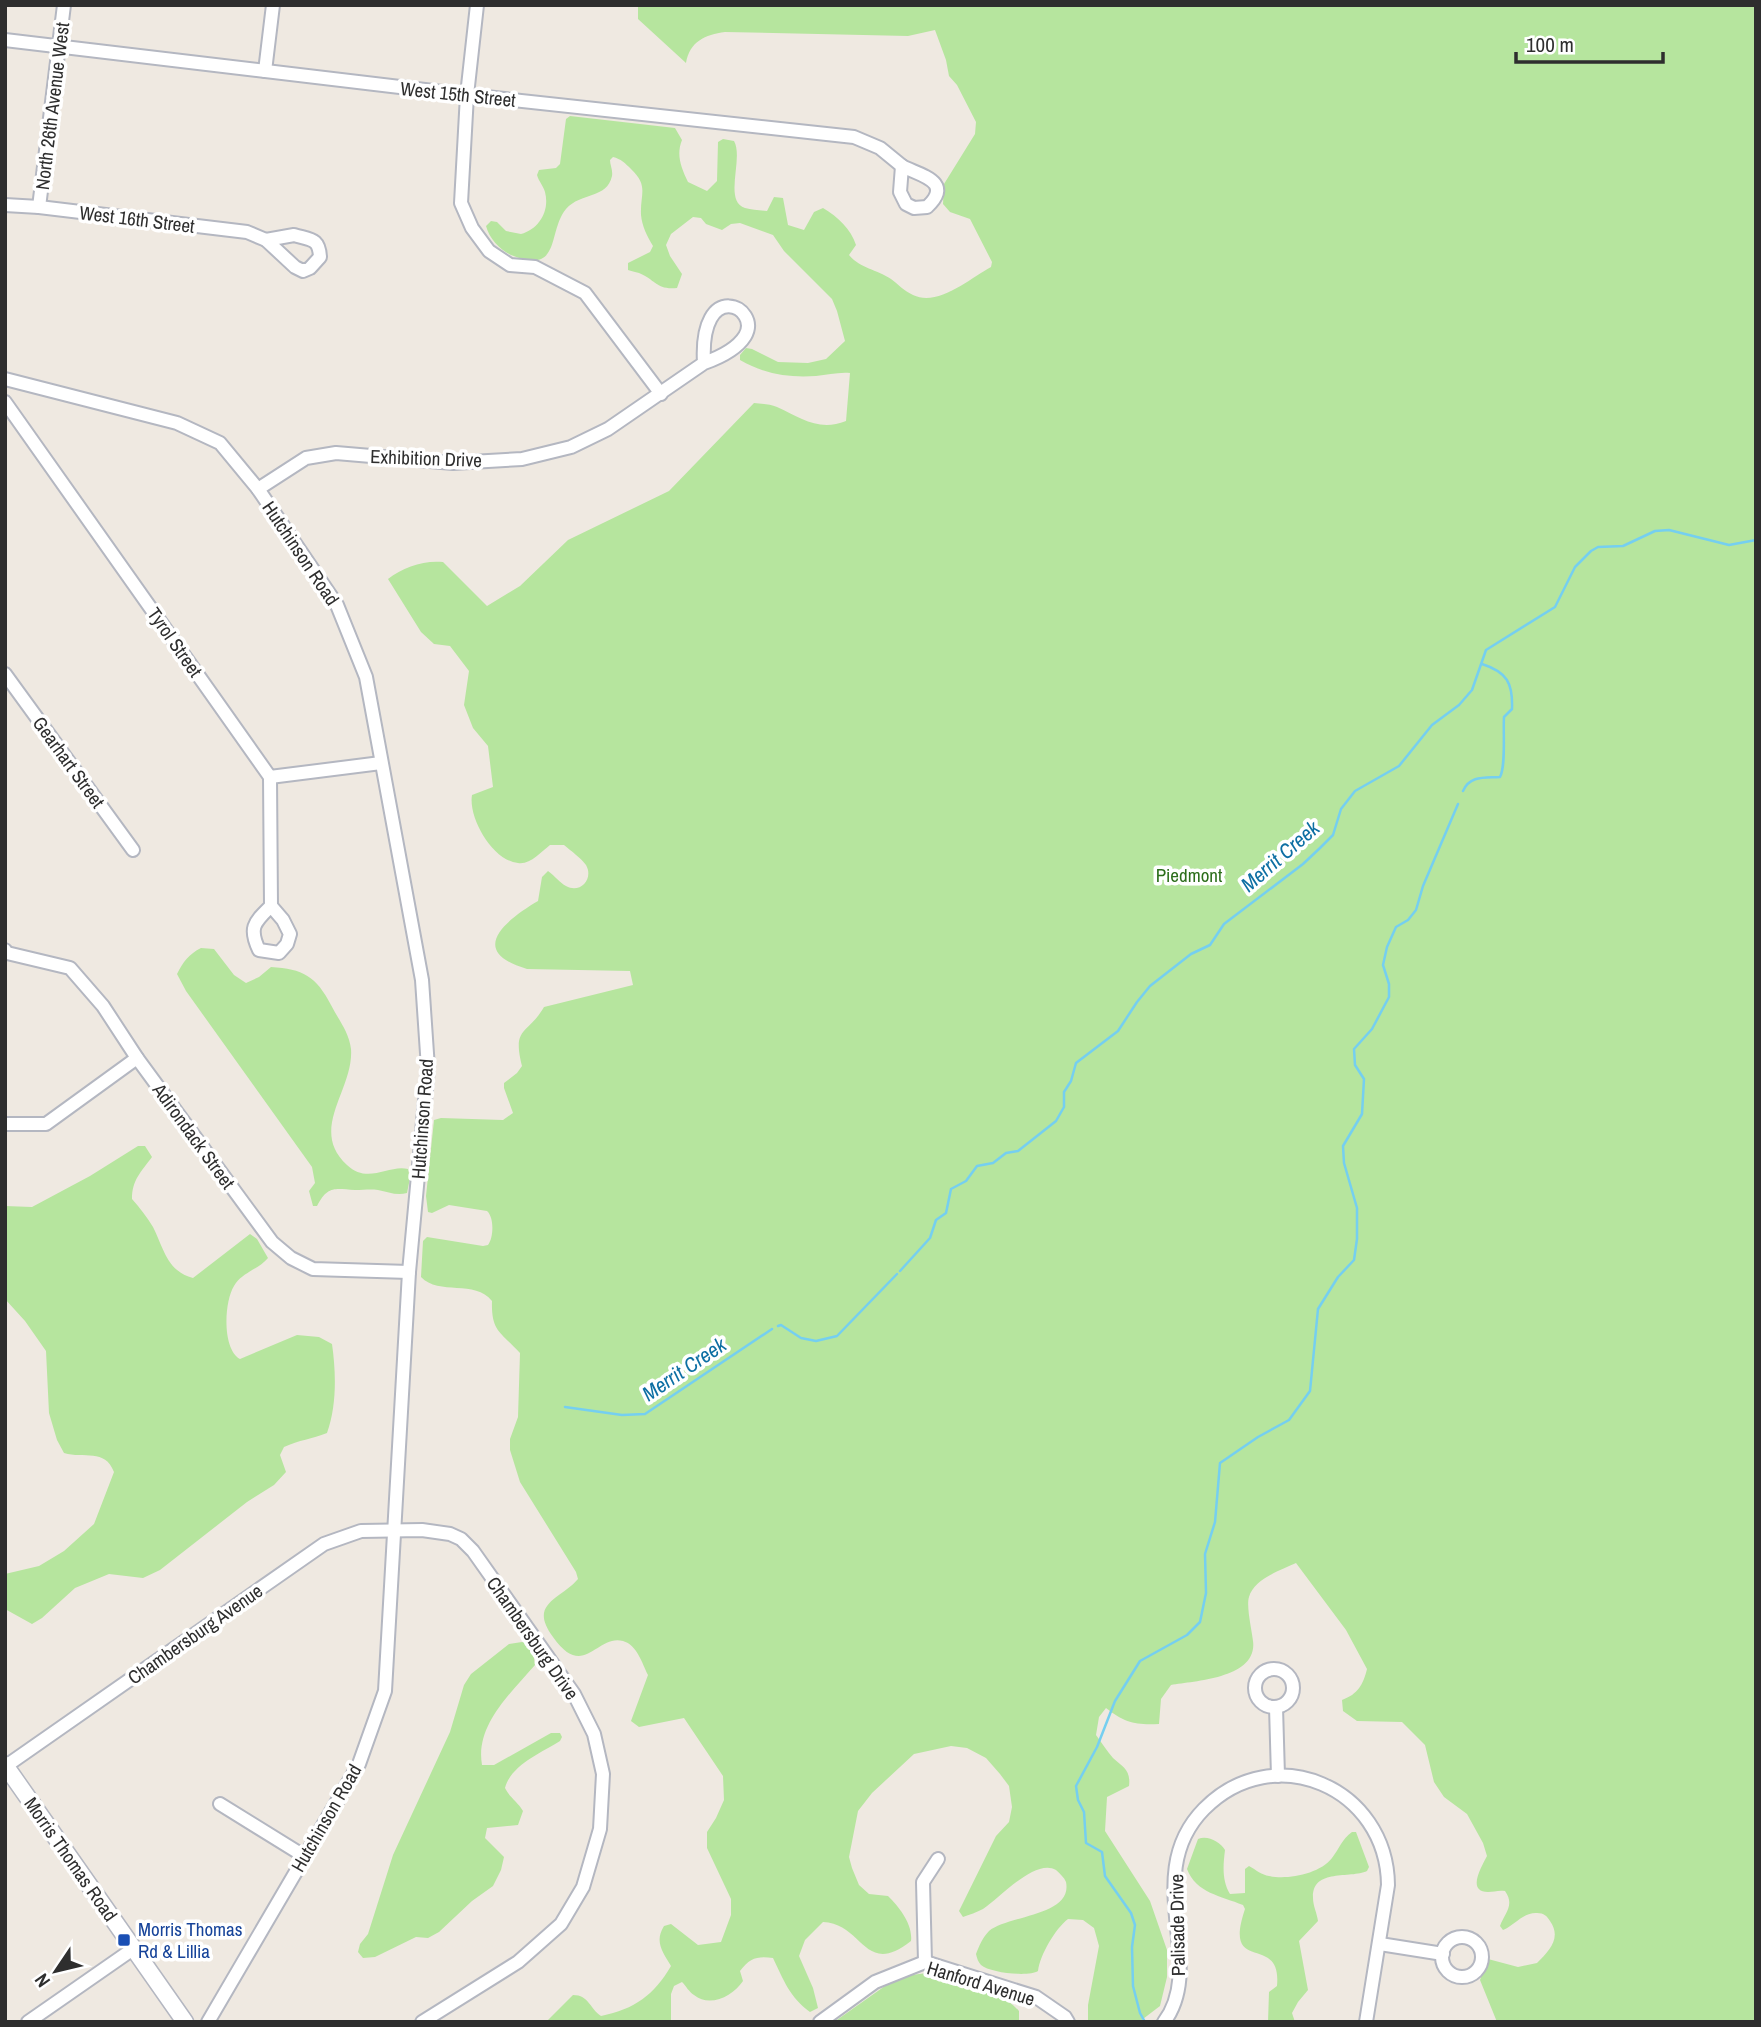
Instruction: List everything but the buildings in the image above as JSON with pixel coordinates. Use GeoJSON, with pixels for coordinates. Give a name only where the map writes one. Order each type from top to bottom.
{"type":"FeatureCollection","features":[{"type":"Feature","properties":{"kind":"main road","name":"Morris Thomas Road"},"geometry":{"type":"LineString","coordinates":[[6,1765],[185,2022]]}},
{"type":"Feature","properties":{"kind":"street","name":"North 26th Avenue West"},"geometry":{"type":"LineString","coordinates":[[39,207],[64,5]]}},
{"type":"Feature","properties":{"kind":"street"},"geometry":{"type":"LineString","coordinates":[[265,71],[273,5]]}},
{"type":"Feature","properties":{"kind":"street"},"geometry":{"type":"LineString","coordinates":[[477,5],[467,95],[461,203],[472,228],[489,251],[510,265],[535,267],[585,293],[661,394]]}},
{"type":"Feature","properties":{"kind":"street","name":"West 15th Street"},"geometry":{"type":"LineString","coordinates":[[5,40],[467,95],[854,137],[880,148],[902,166]]}},
{"type":"Feature","properties":{"kind":"street","name":"West 16th Street"},"geometry":{"type":"LineString","coordinates":[[5,205],[247,232],[266,240]]}},
{"type":"Feature","properties":{"kind":"street","name":"Exhibition Drive"},"geometry":{"type":"LineString","coordinates":[[258,489],[306,458],[336,453],[453,463],[522,458],[571,447],[608,429],[704,363],[717,358],[744,337],[747,323],[741,311],[729,306],[712,314],[708,321],[704,363]]}},
{"type":"Feature","properties":{"kind":"street","name":"Hutchinson Road"},"geometry":{"type":"LineString","coordinates":[[5,379],[177,423],[220,443],[258,489],[337,605],[366,677],[422,980],[428,1068],[409,1272],[385,1691],[359,1765],[208,2022]]}},
{"type":"Feature","properties":{"kind":"street","name":"Tyrol Street"},"geometry":{"type":"LineString","coordinates":[[5,402],[270,777]]}},
{"type":"Feature","properties":{"kind":"street","name":"Gearhart Street"},"geometry":{"type":"LineString","coordinates":[[5,674],[133,849]]}},
{"type":"Feature","properties":{"kind":"street"},"geometry":{"type":"LineString","coordinates":[[271,906],[270,777],[381,763]]}},
{"type":"Feature","properties":{"kind":"street","name":"Adirondack Street"},"geometry":{"type":"LineString","coordinates":[[6,953],[70,968],[103,1006],[137,1058],[272,1242],[291,1258],[313,1269],[409,1272]]}},
{"type":"Feature","properties":{"kind":"street"},"geometry":{"type":"LineString","coordinates":[[5,1124],[47,1124],[137,1058]]}},
{"type":"Feature","properties":{"kind":"street","name":"Chambersburg Avenue"},"geometry":{"type":"LineString","coordinates":[[6,1765],[324,1544],[361,1531],[395,1531]]}},
{"type":"Feature","properties":{"kind":"street","name":"Chambersburg Drive"},"geometry":{"type":"LineString","coordinates":[[395,1531],[450,1534],[461,1539],[473,1551],[574,1694],[594,1734],[603,1774],[600,1829],[583,1886],[561,1924],[518,1962],[422,2022]]}},
{"type":"Feature","properties":{"kind":"street"},"geometry":{"type":"LineString","coordinates":[[1276,1707],[1278,1776]]}},
{"type":"Feature","properties":{"kind":"street","name":"Palisade Drive"},"geometry":{"type":"LineString","coordinates":[[1164,2022],[1174,2004],[1180,1981],[1173,1883],[1183,1841],[1204,1809],[1220,1796],[1239,1785],[1278,1776],[1320,1782],[1352,1801],[1375,1830],[1383,1847],[1388,1867],[1388,1885],[1366,2022]]}},
{"type":"Feature","properties":{"kind":"street"},"geometry":{"type":"LineString","coordinates":[[220,1804],[304,1856]]}},
{"type":"Feature","properties":{"kind":"street"},"geometry":{"type":"LineString","coordinates":[[925,1962],[923,1882],[938,1859]]}},
{"type":"Feature","properties":{"kind":"street"},"geometry":{"type":"LineString","coordinates":[[1380,1944],[1443,1954]]}},
{"type":"Feature","properties":{"kind":"street"},"geometry":{"type":"LineString","coordinates":[[28,2022],[133,1949]]}},
{"type":"Feature","properties":{"kind":"street","name":"Hanford Avenue"},"geometry":{"type":"LineString","coordinates":[[820,2022],[875,1982],[925,1962],[1036,1997],[1068,2022]]}},
{"type":"Feature","properties":{"kind":"green space","name":"Piedmont"},"geometry":{"type":"Polygon","coordinates":[[[638,5],[1756,5],[1756,2022],[1497,2022],[1480,1980],[1488,1959],[1518,1967],[1537,1963],[1552,1944],[1555,1933],[1553,1927],[1545,1915],[1532,1913],[1503,1930],[1500,1926],[1508,1909],[1508,1896],[1505,1891],[1488,1892],[1478,1888],[1477,1878],[1487,1856],[1483,1843],[1467,1814],[1444,1797],[1434,1782],[1425,1745],[1402,1722],[1357,1721],[1343,1711],[1342,1700],[1359,1688],[1367,1669],[1346,1630],[1296,1563],[1256,1585],[1249,1597],[1253,1641],[1252,1653],[1246,1663],[1223,1675],[1171,1685],[1161,1699],[1159,1724],[1131,1722],[1106,1708],[1099,1717],[1096,1735],[1129,1776],[1129,1786],[1107,1797],[1105,1831],[1150,1901],[1167,1950],[1167,1977],[1160,2006],[1139,2022],[1088,2022],[1088,2005],[1099,1946],[1094,1928],[1083,1920],[1068,1919],[1063,1923],[1045,1950],[1038,1971],[1027,1974],[1001,1972],[979,1963],[976,1954],[989,1931],[1060,1902],[1065,1893],[1066,1882],[1056,1870],[1038,1869],[983,1909],[963,1917],[959,1911],[996,1836],[1009,1822],[1012,1807],[1009,1786],[986,1758],[967,1748],[951,1746],[914,1754],[872,1793],[858,1811],[849,1857],[852,1868],[859,1885],[869,1894],[888,1896],[897,1905],[908,1922],[911,1941],[895,1951],[883,1954],[873,1952],[837,1925],[823,1922],[805,1940],[799,1956],[813,1988],[818,2008],[810,2012],[803,2007],[788,1988],[773,1958],[762,1957],[754,1959],[740,1971],[743,1981],[721,1998],[700,1999],[682,1982],[674,1986],[671,1994],[671,2022],[546,2022],[573,1995],[583,1997],[601,2016],[634,2005],[650,1993],[671,1966],[660,1942],[664,1926],[671,1924],[698,1945],[721,1942],[731,1915],[731,1899],[707,1848],[707,1832],[724,1800],[723,1776],[684,1718],[639,1727],[631,1721],[648,1675],[632,1646],[623,1641],[614,1641],[582,1656],[573,1655],[564,1650],[546,1626],[545,1609],[549,1603],[578,1579],[520,1482],[510,1450],[510,1439],[518,1417],[520,1353],[495,1326],[492,1301],[485,1294],[437,1286],[421,1277],[423,1241],[427,1237],[483,1246],[488,1245],[492,1232],[492,1222],[487,1211],[449,1205],[432,1213],[428,1212],[426,1196],[434,1120],[503,1120],[513,1113],[504,1083],[522,1066],[520,1037],[544,1007],[633,985],[630,971],[527,969],[509,962],[498,953],[495,945],[498,935],[514,917],[538,901],[542,877],[548,871],[564,885],[576,888],[581,887],[587,880],[588,870],[564,845],[550,845],[531,860],[518,863],[500,855],[484,837],[474,815],[472,795],[493,787],[488,746],[473,728],[464,705],[469,671],[450,646],[434,644],[421,632],[388,579],[414,565],[443,562],[487,606],[520,586],[568,540],[669,491],[754,403],[774,406],[819,424],[846,421],[850,373],[786,376],[758,369],[740,360],[740,355],[746,348],[778,362],[808,363],[826,359],[845,341],[832,299],[784,251],[773,235],[740,223],[731,224],[722,230],[706,224],[701,218],[693,217],[671,234],[666,245],[682,274],[677,288],[660,286],[639,273],[628,270],[628,263],[650,252],[653,246],[642,219],[640,180],[625,163],[613,157],[610,160],[612,174],[609,183],[599,192],[566,209],[546,256],[538,260],[527,260],[511,255],[496,243],[486,226],[491,221],[497,222],[506,231],[521,234],[533,228],[542,218],[546,199],[537,175],[539,170],[556,168],[560,164],[566,119],[570,116],[675,128],[682,140],[680,161],[688,182],[707,191],[717,181],[718,142],[723,139],[734,141],[737,158],[734,188],[739,204],[745,208],[767,211],[774,197],[783,198],[788,225],[804,230],[814,212],[823,208],[839,219],[851,234],[856,245],[849,255],[854,260],[891,279],[913,295],[923,298],[943,295],[991,267],[992,262],[970,219],[950,212],[943,204],[944,184],[975,134],[976,122],[957,85],[949,76],[935,30],[908,36],[725,32],[699,40],[691,49],[686,63],[638,19],[638,5]]]}},
{"type":"Feature","properties":{"kind":"green space"},"geometry":{"type":"Polygon","coordinates":[[[201,948],[214,949],[234,975],[246,983],[271,967],[300,972],[320,987],[346,1031],[351,1049],[350,1064],[332,1123],[336,1151],[347,1165],[363,1173],[408,1169],[410,1178],[407,1193],[337,1189],[329,1191],[317,1206],[313,1206],[309,1191],[315,1183],[312,1167],[186,991],[177,974],[187,959],[201,948]]]}},
{"type":"Feature","properties":{"kind":"green space"},"geometry":{"type":"Polygon","coordinates":[[[138,1146],[145,1146],[152,1157],[135,1181],[132,1199],[151,1223],[167,1258],[177,1270],[193,1278],[250,1234],[257,1239],[268,1258],[241,1277],[231,1293],[227,1325],[234,1354],[240,1359],[297,1335],[319,1337],[332,1344],[335,1388],[333,1411],[327,1433],[284,1447],[280,1455],[286,1472],[274,1485],[247,1502],[160,1570],[143,1578],[109,1574],[75,1588],[32,1624],[5,1609],[5,1574],[39,1566],[64,1551],[94,1524],[114,1472],[105,1460],[99,1457],[64,1453],[57,1440],[49,1413],[46,1351],[5,1299],[5,1206],[32,1207],[138,1146]]]}},
{"type":"Feature","properties":{"kind":"green space"},"geometry":{"type":"Polygon","coordinates":[[[527,1643],[533,1652],[535,1665],[506,1698],[489,1723],[481,1750],[482,1765],[494,1765],[551,1733],[560,1733],[562,1737],[560,1741],[520,1766],[508,1780],[505,1788],[523,1811],[518,1825],[487,1828],[485,1838],[504,1857],[493,1886],[472,1901],[439,1932],[428,1938],[416,1937],[375,1957],[363,1958],[358,1952],[360,1944],[368,1934],[393,1855],[450,1732],[464,1685],[471,1674],[509,1644],[527,1643]]]}},
{"type":"Feature","properties":{"kind":"green space"},"geometry":{"type":"Polygon","coordinates":[[[1352,1832],[1356,1832],[1369,1867],[1367,1871],[1360,1873],[1325,1878],[1314,1889],[1313,1901],[1318,1921],[1299,1941],[1308,1990],[1292,2013],[1295,2022],[1268,2022],[1269,1992],[1277,1986],[1276,1970],[1271,1960],[1246,1949],[1241,1942],[1240,1930],[1245,1909],[1243,1905],[1210,1893],[1191,1877],[1187,1869],[1198,1839],[1213,1840],[1225,1850],[1224,1873],[1230,1894],[1245,1893],[1245,1869],[1249,1866],[1264,1875],[1276,1877],[1294,1876],[1320,1868],[1327,1864],[1352,1832]]]}},
{"type":"Feature","properties":{"kind":"green space"},"geometry":{"type":"Polygon","coordinates":[[[927,1973],[989,1990],[1019,2011],[1019,2022],[834,2022],[885,1986],[904,1976],[927,1973]]]}},
{"type":"Feature","properties":{"kind":"waterway","name":"Merrit Creek"},"geometry":{"type":"LineString","coordinates":[[900,1271],[930,1238],[936,1220],[946,1213],[951,1189],[966,1181],[977,1166],[993,1163],[1006,1153],[1018,1151],[1056,1121],[1064,1107],[1064,1092],[1071,1081],[1076,1063],[1118,1031],[1150,986],[1191,954],[1210,945],[1224,924],[1320,848],[1333,835],[1341,809],[1355,791],[1399,766],[1432,725],[1459,705],[1472,690],[1486,650],[1555,607],[1575,567],[1591,551],[1598,547],[1623,546],[1655,531],[1669,530],[1729,545],[1756,540]]}},
{"type":"Feature","properties":{"kind":"waterway"},"geometry":{"type":"LineString","coordinates":[[1463,791],[1474,780],[1500,777],[1504,757],[1504,717],[1512,709],[1510,685],[1507,680],[1497,671],[1482,664]]}},
{"type":"Feature","properties":{"kind":"waterway"},"geometry":{"type":"LineString","coordinates":[[1145,2022],[1133,1986],[1132,1947],[1135,1925],[1131,1913],[1105,1876],[1102,1852],[1086,1843],[1084,1812],[1078,1800],[1076,1786],[1097,1747],[1115,1701],[1140,1661],[1187,1635],[1200,1622],[1206,1593],[1205,1554],[1215,1522],[1220,1463],[1289,1420],[1310,1391],[1318,1309],[1338,1277],[1354,1260],[1357,1239],[1357,1208],[1344,1163],[1343,1146],[1362,1114],[1364,1079],[1355,1065],[1354,1049],[1372,1029],[1389,997],[1389,984],[1383,965],[1387,947],[1396,927],[1408,920],[1416,910],[1423,886],[1458,804]]}},
{"type":"Feature","properties":{"kind":"waterway","name":"Merrit Creek"},"geometry":{"type":"LineString","coordinates":[[778,1326],[781,1325],[801,1338],[816,1341],[837,1336],[897,1274]]}},
{"type":"Feature","properties":{"kind":"waterway","name":"Merrit Creek"},"geometry":{"type":"LineString","coordinates":[[565,1407],[622,1415],[645,1414],[772,1329]]}},
{"type":"Feature","properties":{"kind":"place","name":"Morris Thomas Rd & Lillia"},"geometry":{"type":"Point","coordinates":[124,1940]}}]}
